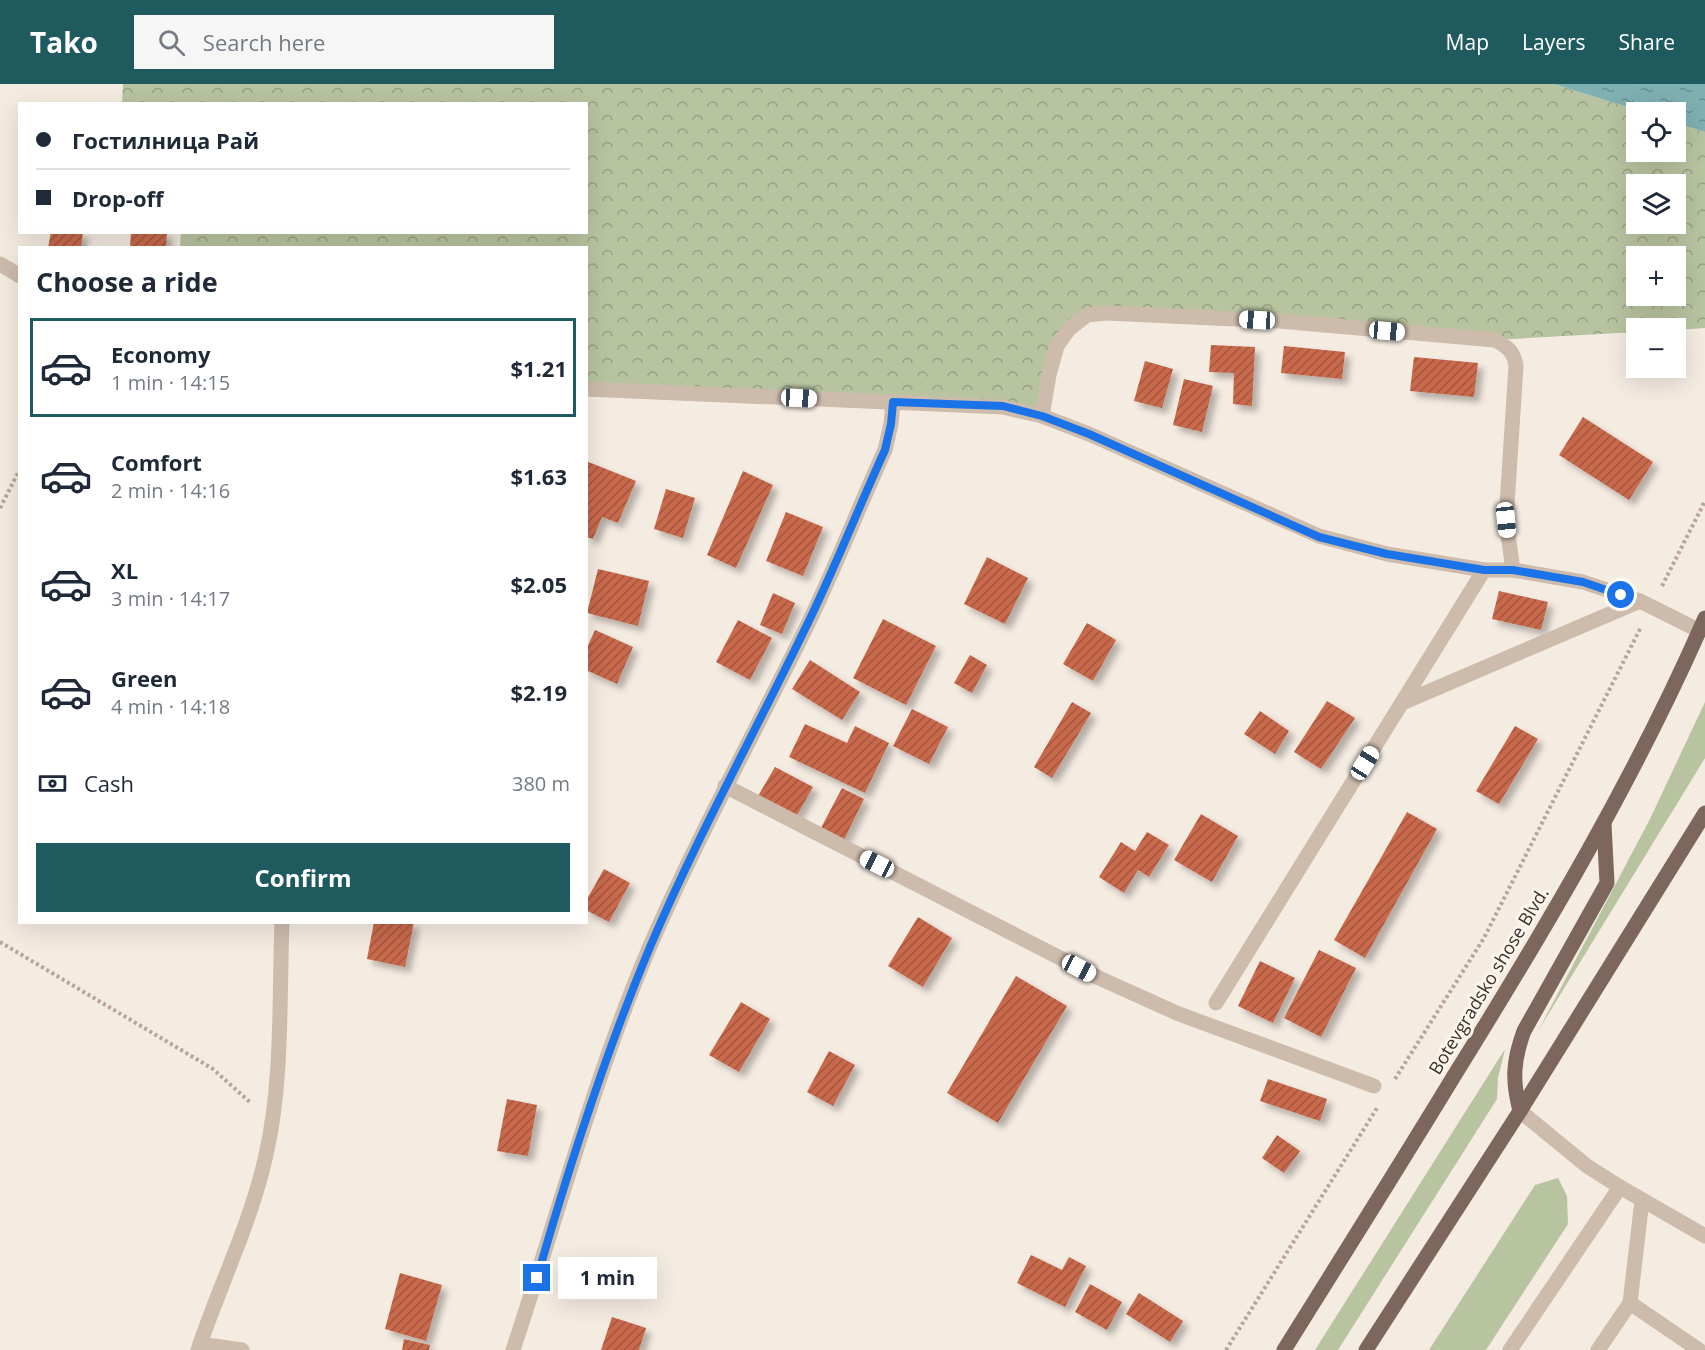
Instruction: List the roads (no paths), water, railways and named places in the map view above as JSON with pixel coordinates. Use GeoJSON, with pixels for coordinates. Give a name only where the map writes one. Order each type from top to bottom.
{"type":"FeatureCollection","features":[{"type":"Feature","properties":{"kind":"main road","name":"Botevgradsko shose Blvd."},"geometry":{"type":"LineString","coordinates":[[1284,1350],[1535,945],[1604,824],[1702,625]]}},
{"type":"Feature","properties":{"kind":"main road"},"geometry":{"type":"LineString","coordinates":[[1366,1350],[1520,1111],[1705,813]]}},
{"type":"Feature","properties":{"kind":"main road"},"geometry":{"type":"LineString","coordinates":[[1520,1111],[1514,1089],[1513,1071],[1516,1051],[1524,1031],[1607,883],[1604,824]]}},
{"type":"Feature","properties":{"kind":"street"},"geometry":{"type":"LineString","coordinates":[[0,264],[18,275]]}},
{"type":"Feature","properties":{"kind":"street"},"geometry":{"type":"LineString","coordinates":[[1042,416],[1057,346],[1069,328],[1087,315],[1106,313],[1279,321],[1496,340],[1515,355],[1516,366],[1506,520],[1513,570]]}},
{"type":"Feature","properties":{"kind":"street"},"geometry":{"type":"LineString","coordinates":[[588,389],[1003,406],[1042,416],[1089,434],[1319,537],[1387,554],[1484,570],[1513,570],[1583,582],[1702,625]]}},
{"type":"Feature","properties":{"kind":"street"},"geometry":{"type":"LineString","coordinates":[[513,1350],[602,1073],[650,948],[725,786],[804,632],[885,450],[893,402]]}},
{"type":"Feature","properties":{"kind":"street"},"geometry":{"type":"LineString","coordinates":[[1216,1003],[1484,570]]}},
{"type":"Feature","properties":{"kind":"street"},"geometry":{"type":"LineString","coordinates":[[1402,703],[1646,604]]}},
{"type":"Feature","properties":{"kind":"street"},"geometry":{"type":"LineString","coordinates":[[725,786],[1099,978],[1179,1014],[1374,1086]]}},
{"type":"Feature","properties":{"kind":"street"},"geometry":{"type":"LineString","coordinates":[[242,1350],[199,1347],[252,1210],[267,1154],[277,1076],[282,924]]}},
{"type":"Feature","properties":{"kind":"street"},"geometry":{"type":"LineString","coordinates":[[1520,1111],[1587,1166],[1705,1236]]}},
{"type":"Feature","properties":{"kind":"street"},"geometry":{"type":"LineString","coordinates":[[1510,1350],[1620,1187]]}},
{"type":"Feature","properties":{"kind":"street"},"geometry":{"type":"LineString","coordinates":[[1598,1350],[1630,1303],[1642,1200]]}},
{"type":"Feature","properties":{"kind":"street"},"geometry":{"type":"LineString","coordinates":[[1630,1303],[1699,1350]]}},
{"type":"Feature","properties":{"kind":"water"},"geometry":{"type":"Polygon","coordinates":[[[1554,84],[1705,84],[1705,132],[1686,126],[1686,102],[1626,102],[1626,107],[1554,84]]]}}]}
